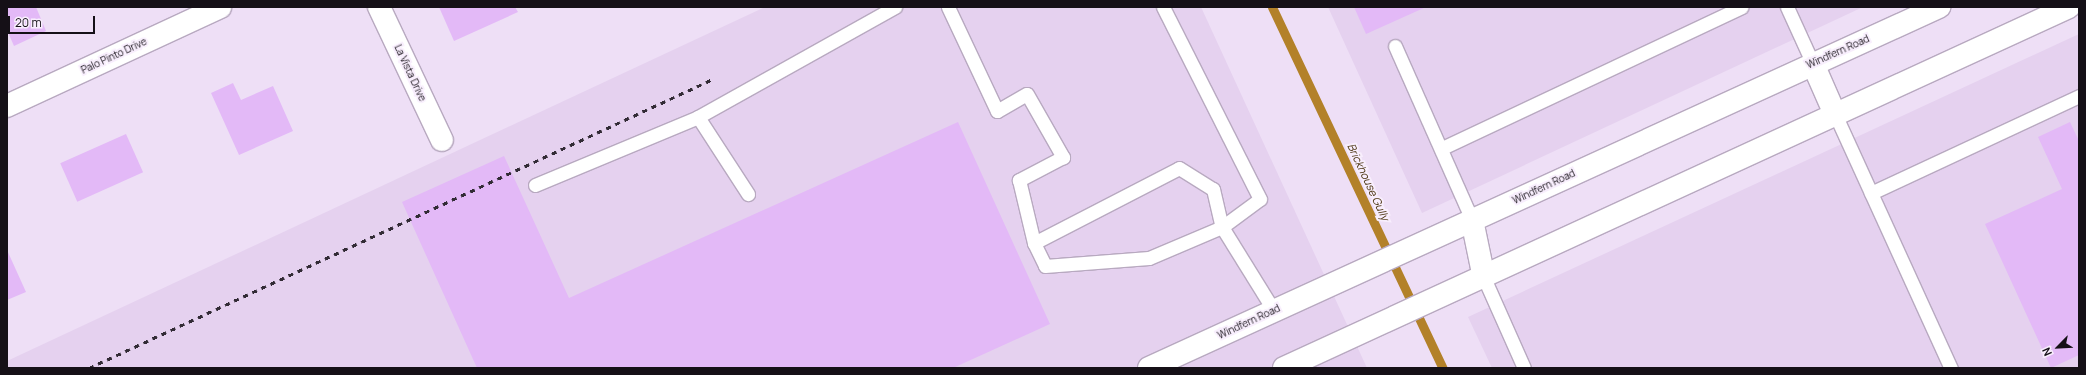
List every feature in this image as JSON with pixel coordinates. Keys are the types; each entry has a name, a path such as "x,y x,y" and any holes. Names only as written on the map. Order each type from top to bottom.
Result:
{"street":[{"name":"Palo Pinto Drive","path":"7,106 220,7"},
{"name":"La Vista Drive","path":"379,7 442,140"},
{"name":"Windfern Road","path":"1149,368 1939,7"},
{"path":"1284,368 1484,278 1835,114 2069,7"},
{"path":"1813,64 1835,114"},
{"path":"1472,220 1484,278"}],"lane":[{"path":"535,185 698,117 895,7"},
{"path":"948,7 997,111 1027,94 1063,156 1019,180 1034,243 1045,266 1149,258 1222,227 1260,199 1163,7"},
{"path":"1442,148 1742,7"},
{"path":"1787,7 1813,64"},
{"path":"1395,46 1442,148 1472,220"},
{"path":"1870,193 2079,96"},
{"path":"1835,114 1951,368"},
{"path":"698,117 748,194"},
{"path":"1034,243 1179,168 1213,189 1222,227 1274,311"},
{"path":"1484,278 1524,368"}],"shaded area":[{"path":"765,7 1201,7 1367,368 7,368 7,361"},
{"path":"1328,7 1863,7 1422,213"},
{"path":"2079,34 2079,368 1492,368 1468,317"}],"building":[{"path":"7,7 36,7 46,31 14,46 7,30"},
{"path":"439,7 515,7 518,12 454,41"},
{"path":"1354,7 1426,7 1366,34"},
{"path":"233,83 241,100 273,86 293,131 239,155 211,93"},
{"path":"958,122 1050,324 953,368 477,368 402,202 504,156 569,298"},
{"path":"2070,122 2079,141 2079,355 2051,368 1985,224 2062,189 2038,137"},
{"path":"126,134 143,172 77,202 60,163"},
{"path":"7,250 26,292 7,300"}],"waterway":[{"name":"Brickhouse Gully","path":"1272,7 1443,368"}],"railway":[{"path":"89,368 711,80"}]}
